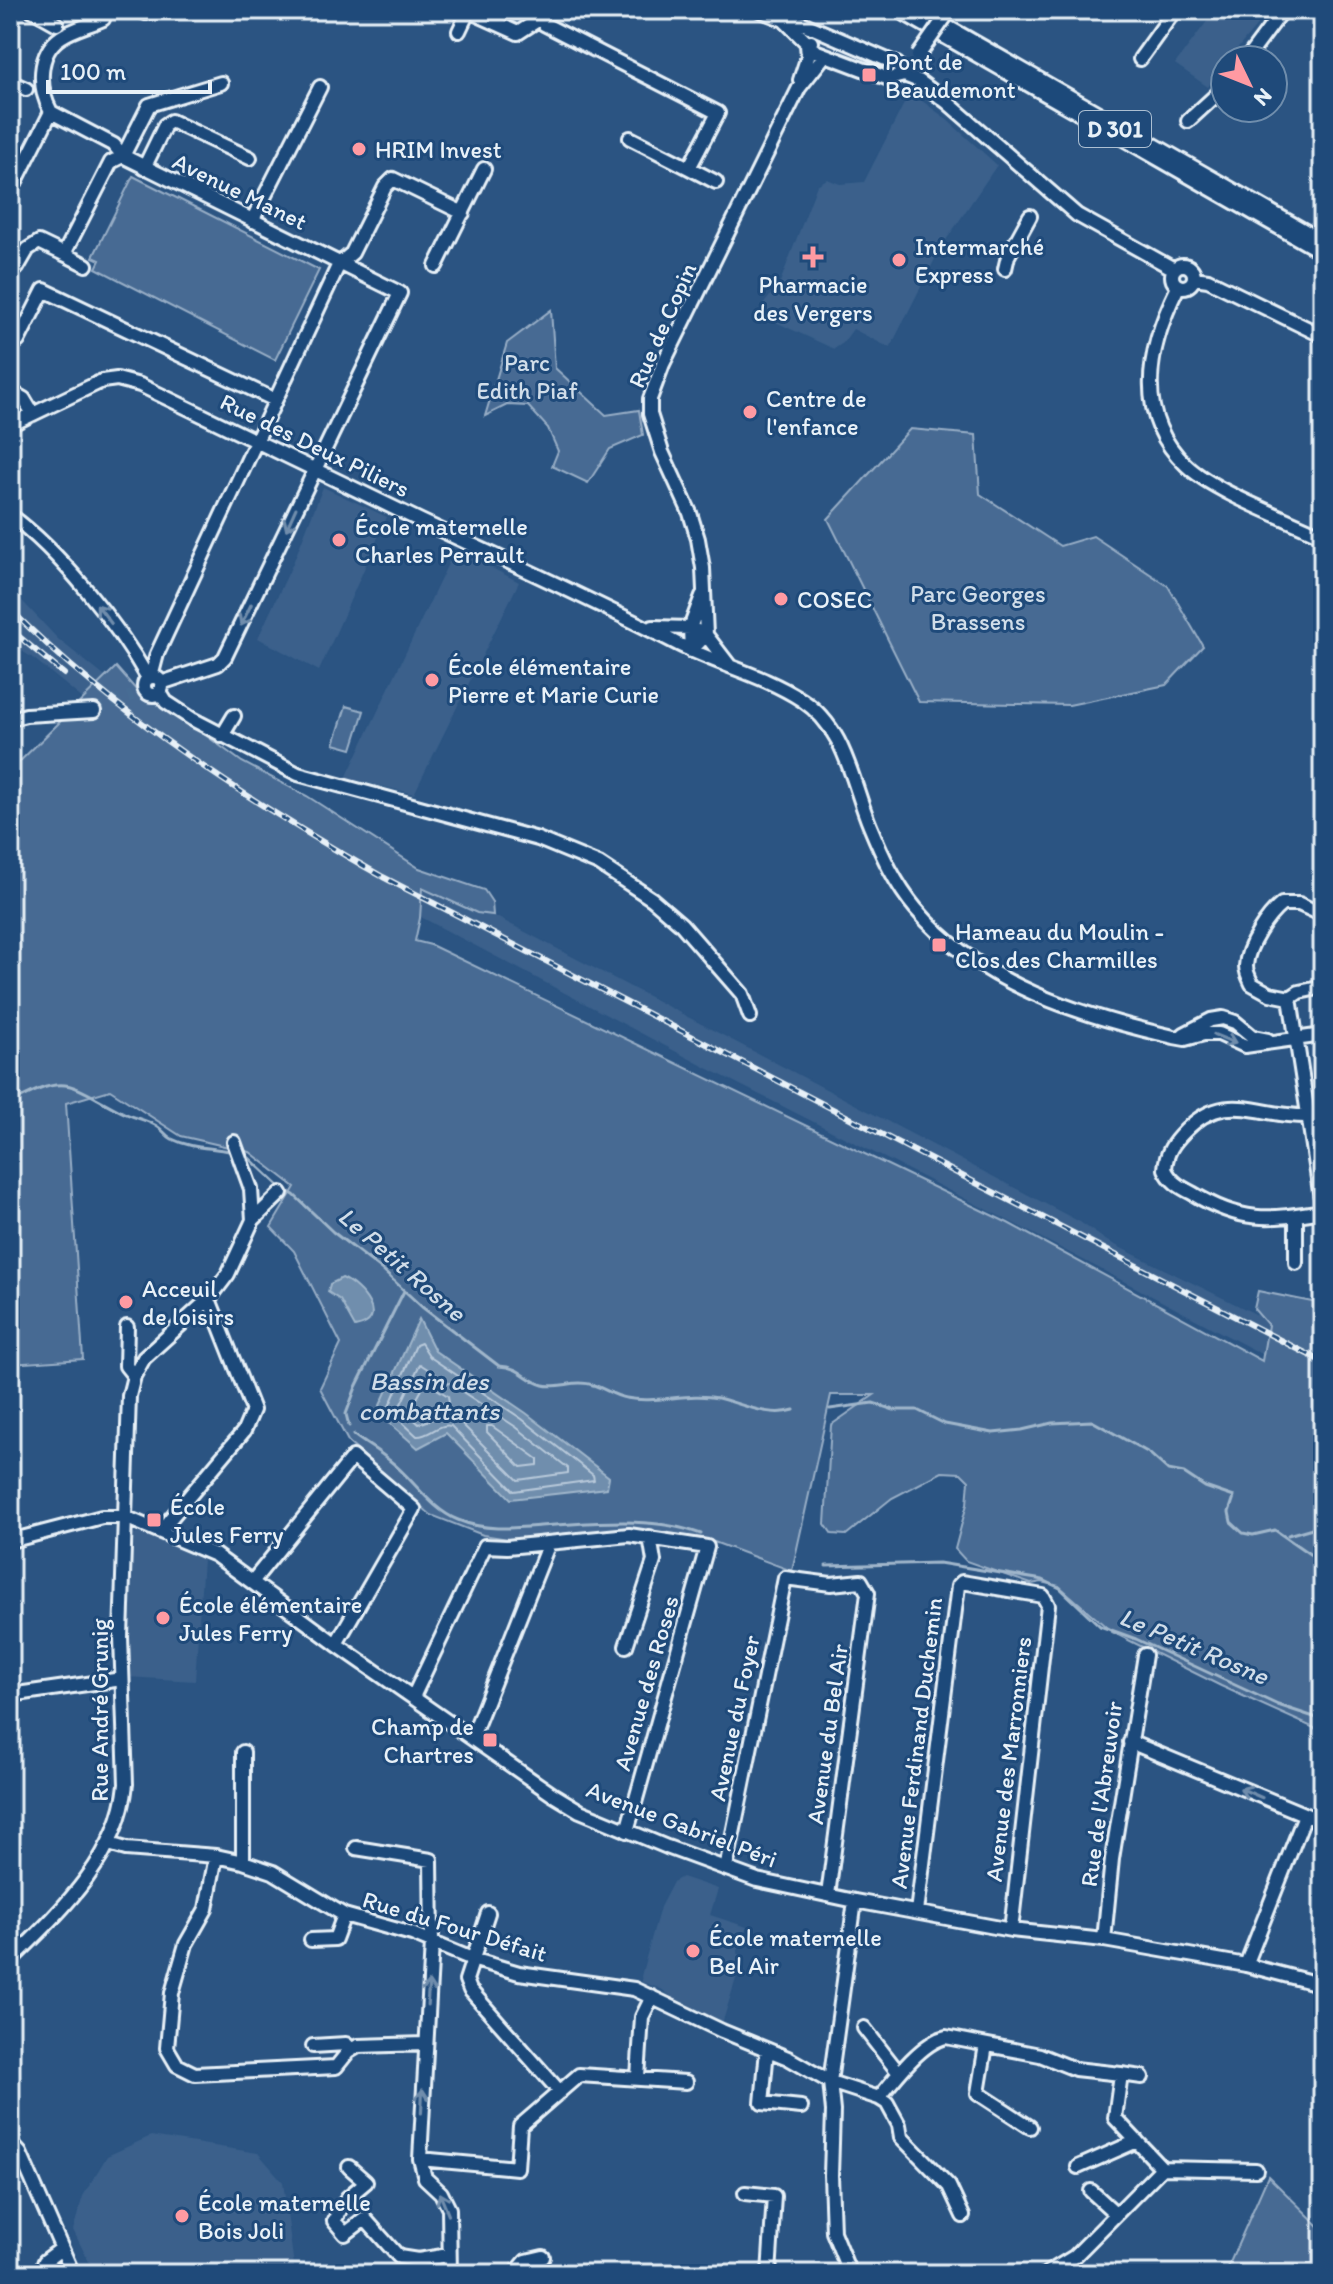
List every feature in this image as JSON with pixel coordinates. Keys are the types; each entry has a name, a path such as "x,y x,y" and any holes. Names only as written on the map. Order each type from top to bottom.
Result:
{"highway":[{"name":"D 301","path":"908,10 1323,247"},
{"name":"D 301","path":"935,10 1323,231"}],"street":[{"path":"32,10 57,24"},
{"path":"10,193 51,112 42,85 42,65 50,48 61,37 103,19 101,10"},
{"path":"459,31 469,10 518,33 542,17 718,113 689,168"},
{"path":"759,10 802,23 897,64 904,75 919,81 947,102 1077,215 1174,269"},
{"path":"784,20 807,45 889,79 904,75 950,10"},
{"path":"1140,59 1175,10"},
{"path":"1258,44 1283,10"},
{"path":"807,45 824,34"},
{"path":"824,34 825,55"},
{"name":"Rue de Copin","path":"706,635 698,539 652,426 650,399 663,364 799,88 808,56 807,45"},
{"name":"Rue de Copin","path":"799,88 825,55"},
{"path":"10,82 26,89"},
{"path":"64,254 111,162 123,156 149,105 221,83"},
{"path":"252,221 320,87"},
{"path":"1188,121 1209,102"},
{"name":"Avenue Manet","path":"51,112 114,145 123,156 144,168 400,293 313,469"},
{"path":"144,168 165,125 171,121 250,158"},
{"path":"630,138 716,182"},
{"path":"436,266 484,169"},
{"path":"150,686 157,654 339,264 352,253 385,187 393,179 463,213"},
{"path":"1005,269 1013,245 1030,216"},
{"path":"10,270 17,268 28,249 39,242 86,265"},
{"path":"1178,287 1171,279 1179,265 1189,267 1194,278"},
{"path":"1178,287 1188,286 1194,278"},
{"path":"1194,278 1208,280 1323,336"},
{"path":"1178,287 1156,341 1151,362 1155,415 1169,445 1187,466 1217,485 1323,536"},
{"path":"10,336 18,341 44,290 275,400"},
{"name":"Rue des Deux Piliers","path":"10,425 102,381 117,379 140,385 643,626 705,659 729,665 799,698 819,713 833,730 888,867 914,906 945,938 987,968 1100,1020 1174,1037 1194,1031 1211,1020 1223,1018 1235,1022 1253,1037 1276,1042 1323,1035"},
{"path":"10,391 24,399 33,414"},
{"path":"150,686 218,664 225,657 313,469"},
{"path":"10,515 68,570 113,626 150,686 166,702 280,766 325,783 538,839 599,864 652,899 681,924 742,994 750,1016"},
{"path":"691,651 690,628 704,589"},
{"name":"Rue des Deux Piliers","path":"643,626 690,628 706,635 729,665"},
{"path":"691,651 706,635"},
{"path":"10,719 26,715 94,711"},
{"path":"222,736 234,716"},
{"path":"1323,915 1299,904 1282,904 1269,917 1249,953 1246,970 1252,984 1259,990 1290,998 1299,992 1323,987"},
{"path":"1290,998 1298,1039 1323,1211 1244,1217 1220,1209 1174,1182 1165,1169 1171,1147 1187,1129 1216,1109 1234,1106 1309,1116"},
{"path":"234,1142 251,1189 253,1220"},
{"path":"127,1327 126,1366 134,1376 144,1358 209,1299 228,1274 253,1220 281,1193"},
{"path":"1296,1215 1296,1263"},
{"path":"160,1531 244,1431 253,1410 209,1299"},
{"name":"Rue André Grunig","path":"10,1961 84,1881 109,1844 124,1803 122,1679 125,1517 129,1396 134,1376"},
{"path":"252,1582 353,1457 414,1509 336,1644"},
{"name":"Avenue Gabriel Péri","path":"10,1541 102,1517 125,1517 215,1555 336,1644 571,1806 627,1831 757,1880 1011,1930 1104,1940 1246,1965 1323,1985"},
{"path":"413,1697 485,1546 629,1535 650,1537 654,1561 626,1646"},
{"name":"Avenue des Roses","path":"627,1831 707,1547 650,1537"},
{"path":"472,1737 549,1543"},
{"name":"Avenue du Bel Air","path":"785,1578 831,1584 861,1581 868,1593 828,1895"},
{"name":"Avenue du Foyer","path":"726,1868 785,1578"},
{"name":"Avenue des Marronniers","path":"962,1582 1043,1596 1048,1605 1011,1930"},
{"name":"Avenue Ferdinand Duchemin","path":"917,1912 958,1586 962,1582"},
{"name":"Rue de l'Abreuvoir","path":"1104,1940 1112,1859 1145,1655"},
{"path":"10,1695 122,1679"},
{"path":"1130,1742 1323,1822"},
{"path":"243,1752 243,1862"},
{"path":"1246,1965 1305,1815"},
{"name":"Rue du Four Défait","path":"109,1844 126,1849 216,1856 243,1862 273,1872 344,1915 412,1934 472,1959 519,1973 634,1989 830,2082 879,2098"},
{"path":"356,1848 431,1860 432,1943 420,2159 425,2178 441,2193 449,2209 450,2274"},
{"path":"216,1856 206,1909 186,1944 172,1993 167,2048 177,2065 195,2074 336,2067 351,2049 358,2046 425,2044"},
{"path":"850,2274 833,2232 833,2111 830,2082 855,1901"},
{"path":"488,1913 466,1980 470,1990 560,2092"},
{"path":"311,1940 335,1939 344,1915"},
{"path":"638,2077 642,2017 652,1997"},
{"path":"864,2028 899,2073"},
{"path":"963,2216 949,2186 901,2137 887,2103 879,2098 899,2073 936,2039 946,2037 1040,2055 1075,2069 1142,2077"},
{"path":"313,2046 346,2044 351,2049"},
{"path":"986,2045 978,2093 1030,2127"},
{"path":"767,2050 756,2103 801,2107"},
{"path":"1121,2074 1115,2118 1162,2168"},
{"path":"420,2159 517,2168 520,2126 579,2075 686,2082"},
{"path":"1078,2167 1137,2141"},
{"path":"10,2142 20,2153 73,2274"},
{"path":"349,2167 366,2182 347,2198 334,2221 345,2234 365,2219 399,2257 418,2260 449,2255"},
{"path":"1046,2274 1074,2257 1162,2168 1256,2170"},
{"path":"1091,2191 1115,2213"},
{"path":"745,2193 774,2196 769,2274"},
{"path":"40,2274 45,2261 61,2249"},
{"path":"30,2256 45,2261"},
{"path":"515,2274 526,2261 543,2257"}],"shaded area":[{"path":"1202,10 1270,10 1241,44 1209,44 1208,87 1175,64 1211,16"},
{"path":"910,92 944,117 997,165 940,249 890,348 853,329 834,349 756,313 779,285 817,185 827,179 840,184 864,182"},
{"path":"323,487 387,517 319,671 258,638 293,563"},
{"name":"École élémentaire Pierre et Marie Curie","path":"455,549 519,582 414,794 346,778"},
{"path":"10,588 58,639 185,741 399,866 1080,1222 1107,1241 1294,1333 1275,1361 402,907 156,759 33,658 10,644"},
{"name":"École élémentaire Jules Ferry","path":"160,1531 203,1559 195,1681 126,1677 129,1534"},
{"name":"École maternelle Bel Air","path":"682,1877 718,1889 710,1915 747,1927 737,1953 743,1956 722,2024 682,2004 661,1989 642,1982 660,1907 673,1882"},
{"name":"École maternelle Bois Joli","path":"151,2136 258,2153 283,2182 295,2274 95,2274 73,2230 83,2196 107,2156"}],"green space":[{"path":"133,176 319,270 275,360 96,268 100,260 93,257"},
{"name":"Parc Edith Piaf","path":"551,310 555,368 606,415 639,410 643,435 610,449 588,483 552,466 558,451 548,428 528,406 507,405 485,416 507,343"},
{"name":"Parc Georges Brassens","path":"910,429 976,435 980,494 1060,546 1093,536 1168,586 1203,646 1166,685 1069,705 919,702 828,519"},
{"path":"116,667 146,701 159,701 242,762 307,796 419,868 484,890 492,902 493,915 477,913 422,888 415,941 431,945 1008,1223 1262,1361 1268,1325 1254,1309 1258,1291 1312,1302 1323,1299 1323,1732 1112,1632 1059,1586 1042,1582 1031,1584 966,1561 955,1549 967,1504 969,1481 961,1473 942,1472 892,1498 846,1535 832,1534 825,1524 831,1425 874,1395 831,1395 792,1571 706,1539 634,1529 508,1539 483,1535 431,1515 349,1443 320,1388 341,1344 294,1251 271,1227 295,1187 250,1152 181,1136 110,1090 66,1103 83,1359 10,1364 10,771"},
{"path":"346,706 364,711 352,749 334,744"},
{"path":"1268,2176 1323,2230 1323,2274 1225,2274"}],"water":[{"path":"342,1278 357,1288 369,1303 371,1318 366,1324 355,1327 340,1300 328,1292 330,1284"},
{"name":"Bassin des combattants","path":"419,1319 435,1351 526,1413 609,1477 607,1488 511,1499 446,1433 418,1448 377,1412"}],"waterway":[{"name":"Le Petit Rosne","path":"10,1104 45,1088 68,1086 154,1125 170,1138 233,1152"},
{"name":"Le Petit Rosne","path":"245,1154 422,1307 499,1366 513,1369 543,1385 587,1384 626,1398 707,1397 766,1411 794,1410"},
{"path":"349,1426 346,1414 356,1387 404,1291"},
{"name":"Le Petit Rosne","path":"830,1409 873,1403 894,1410 917,1410 945,1424 993,1433 1052,1423 1092,1421 1149,1453 1168,1470 1184,1473 1205,1487 1234,1497 1229,1512 1231,1522 1243,1533 1253,1535 1275,1530 1311,1555 1321,1571 1323,1588"},
{"path":"354,1435 398,1467 439,1509 470,1524 506,1528 629,1522 666,1525 701,1534"},
{"path":"1288,1535 1319,1526 1323,1518"},
{"name":"Le Petit Rosne","path":"826,1566 939,1563 1043,1580 1060,1588 1100,1626 1136,1639 1278,1705 1323,1720"}],"tunnel":[{"path":"94,711 133,695"}],"railway":[{"path":"10,609 52,649 141,722 235,788 383,877 1323,1362"},
{"path":"10,629 64,674"}],"place":[{"name":"Pont de Beaudemont","path":"869,75"},
{"name":"HRIM Invest","path":"359,149"},
{"name":"Pharmacie des Vergers","path":"813,257"},
{"name":"Intermarché Express","path":"899,260"},
{"name":"Centre de l'enfance","path":"750,412"},
{"name":"École maternelle Charles Perrault","path":"339,540"},
{"name":"COSEC","path":"781,599"},
{"name":"École élémentaire Pierre et Marie Curie","path":"432,680"},
{"name":"Hameau du Moulin - Clos des Charmilles","path":"939,945"},
{"name":"Acceuil de loisirs","path":"126,1302"},
{"name":"École Jules Ferry","path":"154,1520"},
{"name":"École élémentaire Jules Ferry","path":"163,1618"},
{"name":"Champ de Chartres","path":"490,1740"},
{"name":"École maternelle Bel Air","path":"693,1951"},
{"name":"École maternelle Bois Joli","path":"182,2216"}]}
